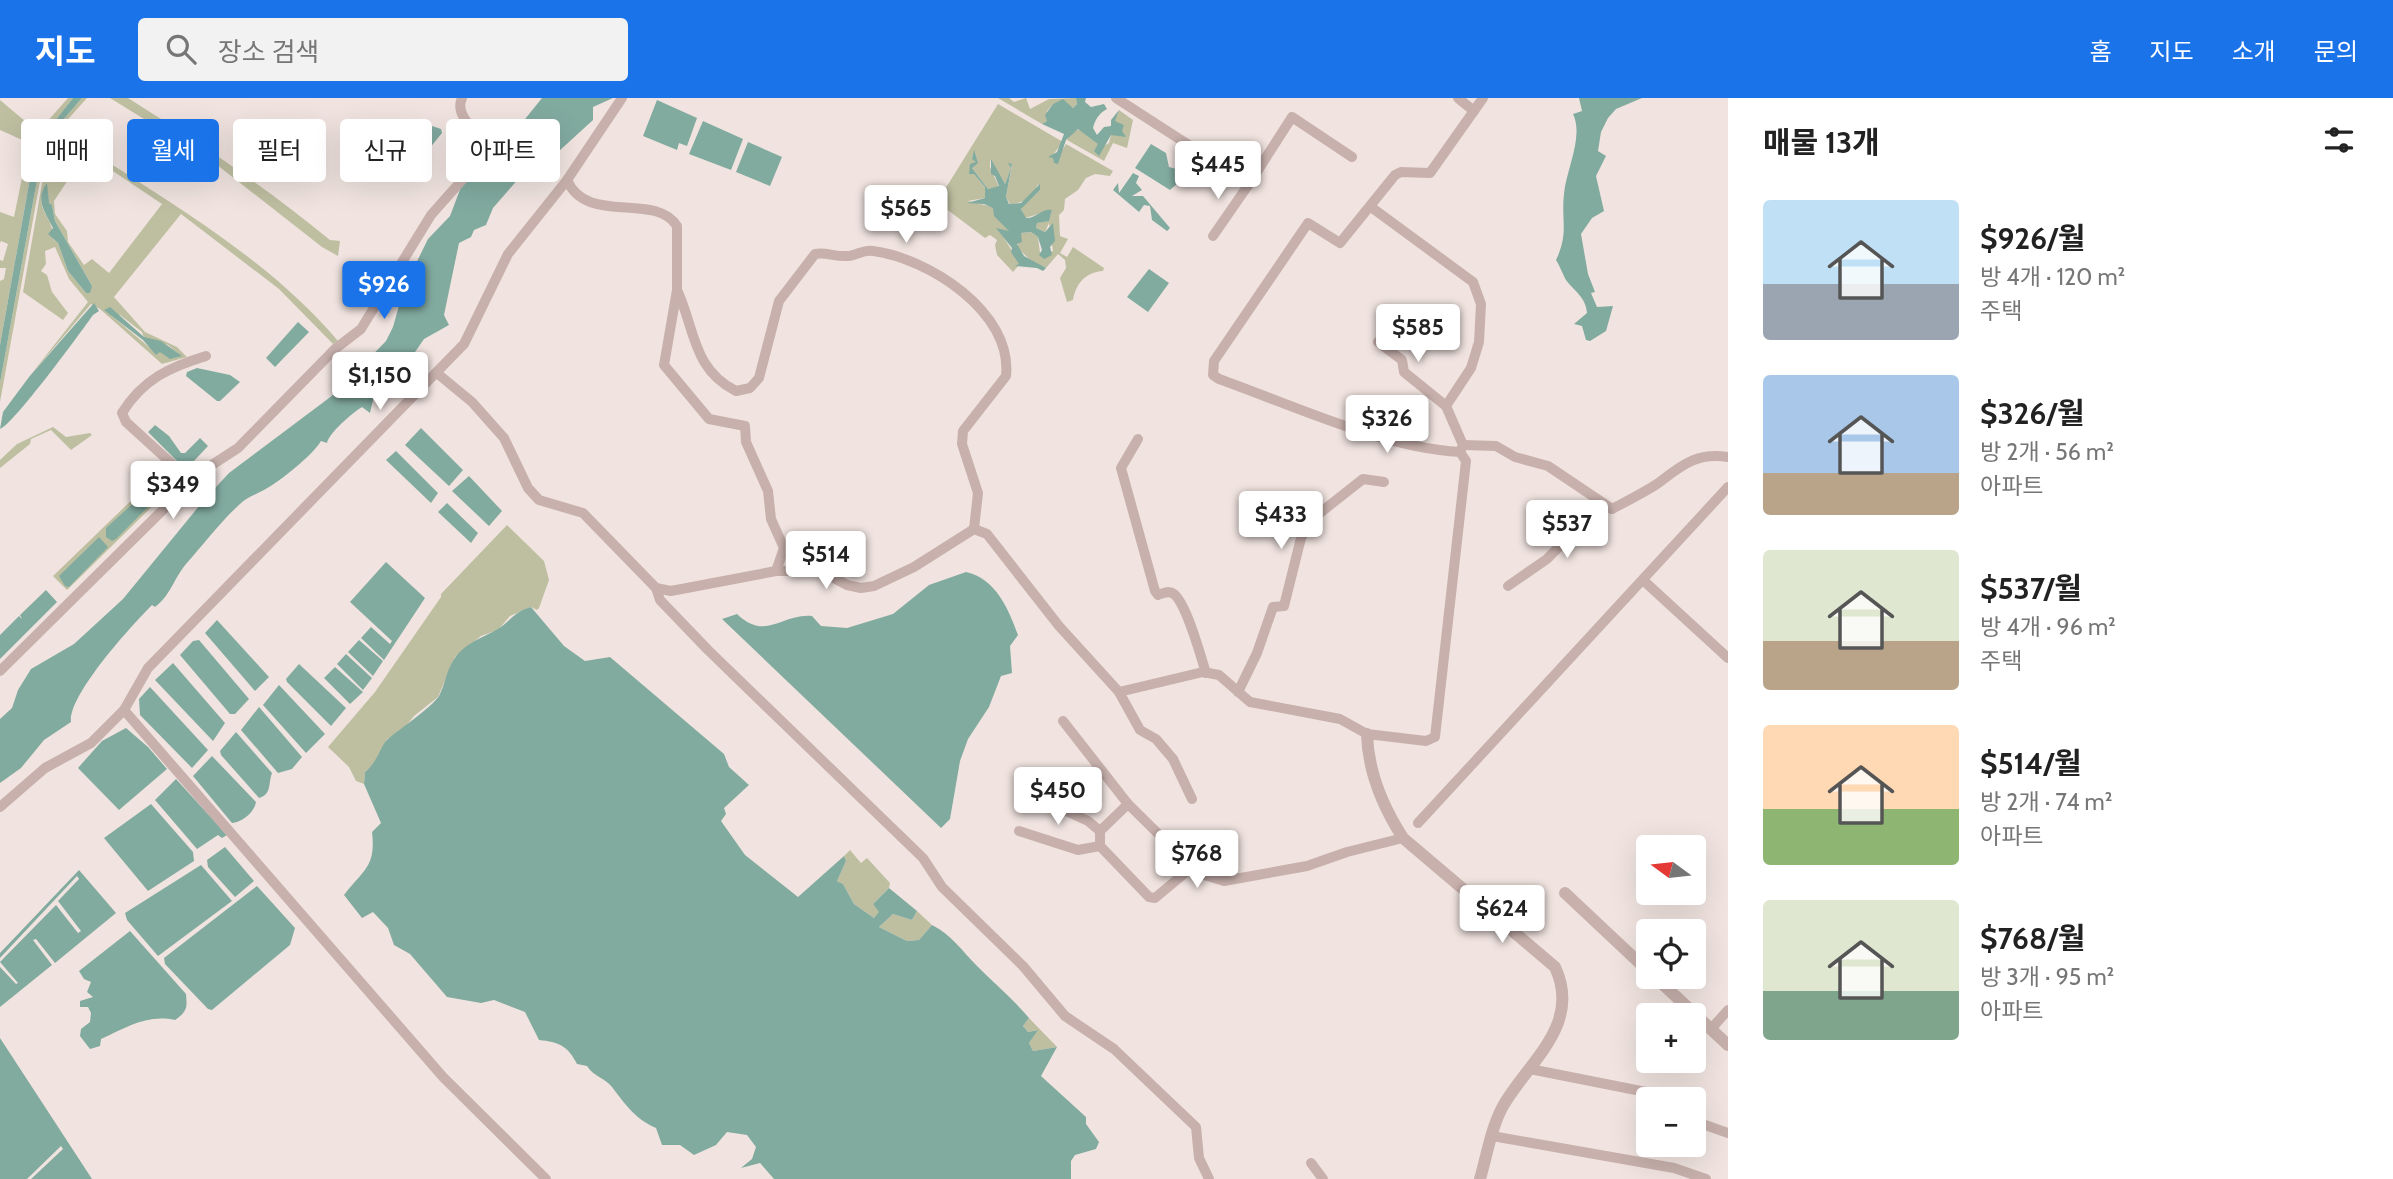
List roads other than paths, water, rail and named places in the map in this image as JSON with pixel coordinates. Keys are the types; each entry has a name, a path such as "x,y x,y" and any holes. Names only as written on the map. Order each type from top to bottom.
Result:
{"street":[{"path":"0,807 45,768 91,743 124,710 148,668 438,374 464,344 508,254 567,180 622,98"},
{"path":"1116,98 1249,184"},
{"path":"1458,98 1474,111"},
{"path":"1483,98 1430,173 1401,172 1395,175 1340,243 1308,223 1214,361 1213,375 1400,443 1432,451 1496,446 1515,457 1548,466 1564,474 1601,504 1612,509 1656,484 1678,466 1700,458 1728,457"},
{"path":"0,671 180,493 184,483 238,449 335,349 361,330 431,215 482,159 488,148 461,114 458,101"},
{"path":"1213,236 1292,117 1352,157"},
{"path":"567,180 572,192 586,203 626,206 674,221 678,234 677,290 664,365 709,419 745,426 746,442 768,491 771,519 784,548 776,570"},
{"path":"1371,207 1473,282 1480,292 1479,342 1471,368 1446,406"},
{"path":"677,290 691,338 702,358 718,377 736,391 750,388 759,378 779,301 815,254 824,252 848,257 870,250 925,268 970,298 998,329 1007,365 1006,376 963,431 962,444 978,492 974,529"},
{"path":"1119,692 1206,673 1219,675 1250,702 1340,719 1367,734 1426,741 1434,737 1461,524 1466,461 1446,406 1404,372 1402,360 1378,342"},
{"path":"184,483 181,472 126,422 122,413 143,386 158,374 206,356"},
{"path":"438,374 472,402 504,438 528,488 539,500 583,513 656,588 660,600 708,650 923,858 942,887 1023,966 1065,1016 1114,1049 1196,1127 1199,1158 1209,1179"},
{"path":"1138,439 1121,468 1155,591 1158,595 1167,592 1175,595 1187,615 1206,673"},
{"path":"1238,691 1257,653 1273,607 1284,606 1301,538 1311,520 1363,479 1384,482"},
{"path":"1418,823 1728,487"},
{"path":"1508,586 1547,559 1601,504"},
{"path":"656,588 671,591 776,570 821,571 847,585 861,588 874,586 915,567 974,529"},
{"path":"974,529 987,534 1059,626 1119,692 1140,730 1156,739 1173,759 1192,799"},
{"path":"1644,581 1728,658"},
{"path":"124,710 443,1077 546,1179"},
{"path":"1063,721 1129,804 1192,867 1210,879 1224,881 1307,866 1347,852 1402,838"},
{"path":"1367,734 1367,755 1373,773 1390,819 1402,838 1555,967 1562,990 1562,1018 1504,1106 1479,1179"},
{"path":"1030,794 1088,821 1100,831"},
{"path":"1129,804 1100,831 1100,846 1149,897 1155,898 1192,867"},
{"path":"1019,831 1078,850 1100,846"},
{"path":"1565,893 1636,960"},
{"path":"1668,989 1728,1045"},
{"path":"1711,1029 1728,1010"},
{"path":"1530,1069 1636,1090"},
{"path":"1706,1125 1728,1133"},
{"path":"1492,1136 1674,1168 1706,1179"},
{"path":"1311,1163 1322,1179"}],"water":[{"path":"73,98 82,98 64,119 56,119"},
{"path":"542,98 613,98 593,107 593,120 560,150 560,119 525,119"},
{"path":"1076,98 1086,98 1085,102 1091,107 1104,104 1107,109 1095,122 1093,128 1097,135 1104,127 1111,126 1111,120 1119,110 1115,121 1124,125 1122,131 1126,137 1111,135 1099,156 1094,151 1098,144 1078,129 1066,140 1058,164 1054,163 1053,158 1048,157 1057,152 1064,134 1042,124 1047,121 1045,115 1053,104 1063,99 1073,108 1077,104"},
{"path":"1579,98 1642,98 1616,109 1601,132 1598,151 1606,156 1596,176 1604,211 1592,218 1581,234 1588,274 1595,292 1591,293 1597,307 1613,306 1606,331 1590,341 1586,340 1582,326 1574,324 1587,313 1584,303 1566,280 1556,260 1564,227 1565,185 1576,143 1573,114 1582,111"},
{"path":"657,100 697,118 687,146 679,143 677,150 643,136"},
{"path":"703,121 743,139 731,170 689,154"},
{"path":"432,126 441,129 442,133 432,145"},
{"path":"748,142 782,157 770,186 736,172"},
{"path":"1151,144 1166,153 1169,167 1180,170 1179,182 1170,190 1135,168"},
{"path":"974,150 978,163 972,168 988,189 999,186 995,176 991,174 991,159 1005,184 1011,168 1008,163 1012,164 1006,197 1009,204 1021,203 1040,184 1040,190 1021,209 1026,218 1052,210 1049,221 1037,223 1036,228 1045,232 1053,223 1055,241 1050,247 1052,255 1044,259 1039,255 1042,250 1038,237 1031,232 1021,233 1022,242 1017,244 1024,256 1046,268 1043,271 1015,266 1019,264 1011,252 1012,248 996,228 1009,231 994,216 993,208 984,204 967,203 985,198 985,187 974,174 969,174 970,164 976,162 972,159"},
{"path":"1133,173 1139,176 1136,183 1142,190 1132,196 1143,196 1170,228 1167,231 1152,220 1150,206 1144,205 1139,212 1113,190 1118,183 1119,193"},
{"path":"29,182 37,182 0,383 0,345"},
{"path":"465,182 516,182 493,208 486,225 474,230 471,237 459,243 444,315 449,325 424,339 402,371 373,400 370,413 362,407 336,429 327,443 321,441 287,475 245,500 233,511 182,569 165,597 155,607 152,605 103,661 80,695 71,722 44,740 21,768 0,783 0,719 12,708 18,690 31,669 74,644 123,599 229,473 349,383 350,374 336,355 357,371 386,341 393,327 404,288 428,239 450,216"},
{"path":"47,183 49,203 52,205 55,221 92,286 90,293 86,293 68,271 58,243 48,234 53,228 41,201"},
{"path":"1149,269 1169,283 1148,312 1127,297"},
{"path":"94,303 99,311 93,315 32,396 0,429 3,412 29,377"},
{"path":"110,307 144,337 161,341 182,356 170,359 160,352 156,355 143,340 104,310"},
{"path":"298,322 309,332 275,367 266,358"},
{"path":"197,368 230,375 240,382 217,401 186,376 187,372"},
{"path":"155,425 169,436 181,453 185,453 200,438 208,446 193,462 182,466 148,432"},
{"path":"421,428 463,470 449,486 405,445"},
{"path":"396,451 438,493 431,503 386,460"},
{"path":"169,467 178,476 157,491 160,495 116,539 112,541 106,537 106,528 151,487 154,488 160,482 158,478"},
{"path":"469,476 502,511 489,526 452,491"},
{"path":"447,503 478,533 471,543 438,512"},
{"path":"99,537 108,547 69,587 65,586 59,576"},
{"path":"386,562 425,598 384,660 361,638 371,627 390,644 392,641 350,602"},
{"path":"966,572 985,581 1000,596 1018,635 1010,646 1012,673 1001,676 989,707 968,739 960,761 950,819 941,828 722,619 737,614 747,622 766,626 801,616 812,616 821,626 847,628 893,614 929,585"},
{"path":"46,590 57,602 0,659 0,635 19,616 22,619 20,615"},
{"path":"531,607 564,646 585,661 610,657 724,754 729,767 749,785 724,808 726,814 721,821 745,855 798,897 844,856 846,861 837,881 843,884 854,904 874,918 879,912 873,904 889,888 917,911 912,920 893,914 879,927 907,941 919,940 932,925 939,929 1029,1018 1023,1026 1028,1032 1038,1030 1029,1043 1033,1051 1057,1047 1041,1076 1086,1117 1086,1124 1099,1142 1096,1149 1075,1155 1071,1161 1071,1179 774,1179 760,1163 741,1168 752,1159 756,1147 747,1135 727,1132 716,1145 694,1155 680,1145 662,1145 656,1128 636,1116 609,1084 587,1066 577,1064 562,1046 539,1040 525,1012 494,1000 481,1003 447,997 410,954 394,945 388,928 373,912 362,918 344,895 367,867 372,853 372,832 381,823 364,784 365,772 386,741 439,696 451,665 462,650 501,627 519,612"},
{"path":"217,620 269,677 255,691 205,633"},
{"path":"199,640 249,699 235,714 230,714 180,655 193,641"},
{"path":"359,640 383,661 373,676 348,652"},
{"path":"346,654 372,678 363,690 337,664"},
{"path":"173,663 225,723 213,741 155,680"},
{"path":"299,664 346,708 331,726 287,682 286,679"},
{"path":"335,667 363,692 350,704 324,678"},
{"path":"279,685 325,734 306,753 263,705"},
{"path":"150,687 208,750 192,768 140,715 139,699"},
{"path":"259,707 302,757 292,769 278,773 241,730"},
{"path":"126,728 148,747 167,769 119,810 78,768 102,741"},
{"path":"236,732 272,773 268,791 259,798 221,755 220,751"},
{"path":"212,756 256,802 250,813 240,821 232,823 193,776"},
{"path":"176,779 227,835 222,838 218,835 197,849 155,800"},
{"path":"151,804 193,852 194,861 148,891 104,838"},
{"path":"225,847 254,881 235,897 208,867 207,860"},
{"path":"201,865 232,901 158,956 127,920 125,913"},
{"path":"79,870 116,913 55,963 36,939 33,940 52,965 0,1007 0,967 18,983 0,962 56,905 78,933 81,931 58,901 79,879 77,876 0,958 0,953"},
{"path":"257,886 295,928 290,945 212,1010 208,1009 165,964 164,958"},
{"path":"130,931 186,994 186,1008 175,1020 155,1019 136,1023 101,1039 100,1046 90,1049 80,1036 81,1029 90,1022 91,1013 88,1007 80,1007 80,1001 93,997 87,992 91,982 84,979 79,971"},
{"path":"0,1038 92,1179 31,1179 63,1149 61,1146 27,1179 0,1179"}]}
